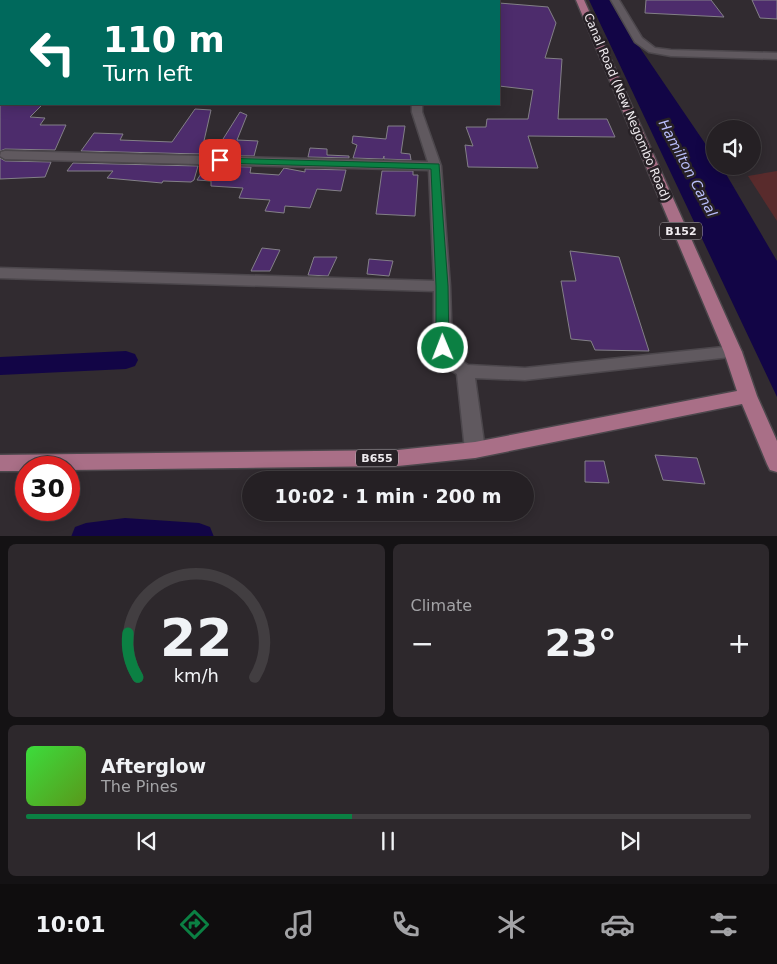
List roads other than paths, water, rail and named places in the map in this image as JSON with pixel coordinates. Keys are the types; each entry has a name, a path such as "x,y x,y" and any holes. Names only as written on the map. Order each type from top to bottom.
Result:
{"main road":[{"name":"Canal Road (New Negombo Road)","path":"580,0 733,352 748,396 777,464"},
{"name":"B655","path":"0,463 398,458 475,450 748,396"}],"street":[{"path":"615,0 638,40 652,50 671,53 777,56"},
{"path":"417,105 417,112 436,166 443,348 448,361 465,371 525,374 733,352"},
{"path":"6,155 436,166"},
{"path":"0,273 442,286"},
{"path":"465,371 475,450"}],"water":[{"name":"Hamilton Canal","path":"589,0 610,0 621,20 706,145 706,175 727,175 777,261 777,397"}],"waterway":[{"path":"0,366 126,360"},
{"path":"94,536 125,532 184,536"}]}
